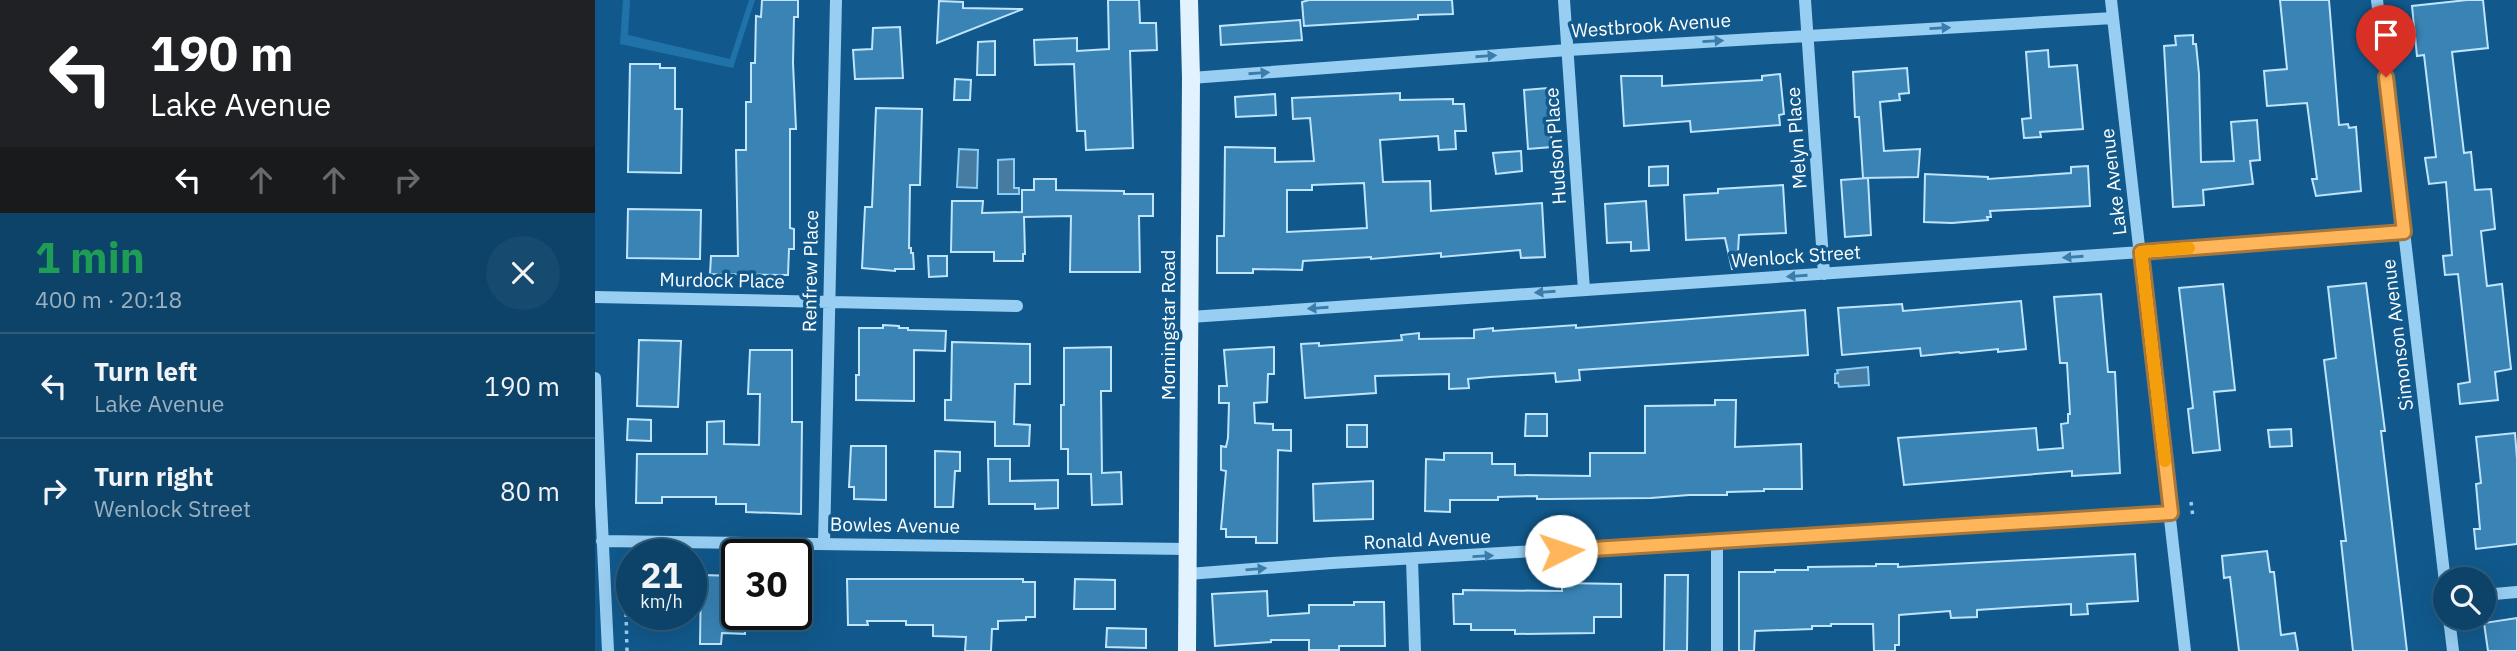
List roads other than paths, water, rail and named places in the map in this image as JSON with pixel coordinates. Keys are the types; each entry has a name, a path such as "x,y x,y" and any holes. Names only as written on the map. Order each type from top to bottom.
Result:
{"main road":[{"name":"Morningstar Road","path":"1187,651 1191,78 1189,0"}],"street":[{"name":"Renfrew Place","path":"824,543 836,0"},
{"name":"Hudson Place","path":"1564,0 1584,290"},
{"name":"Melyn Place","path":"1805,0 1825,274"},
{"name":"Lake Avenue","path":"2111,0 2185,651"},
{"name":"Simonson Avenue","path":"2377,0 2443,567"},
{"name":"Westbrook Avenue","path":"1191,78 1567,50 2113,18"},
{"name":"Wenlock Street","path":"1189,317 2404,232"},
{"name":"Murdock Place","path":"595,297 1017,306"},
{"path":"595,378 608,651"},
{"name":"Ronald Avenue","path":"1188,575 2171,513"},
{"name":"Bowles Avenue","path":"602,541 1188,549"},
{"path":"1717,541 1717,651"},
{"path":"1412,559 1415,651"},
{"path":"2496,594 2517,592"},
{"path":"2450,630 2453,651"}]}
